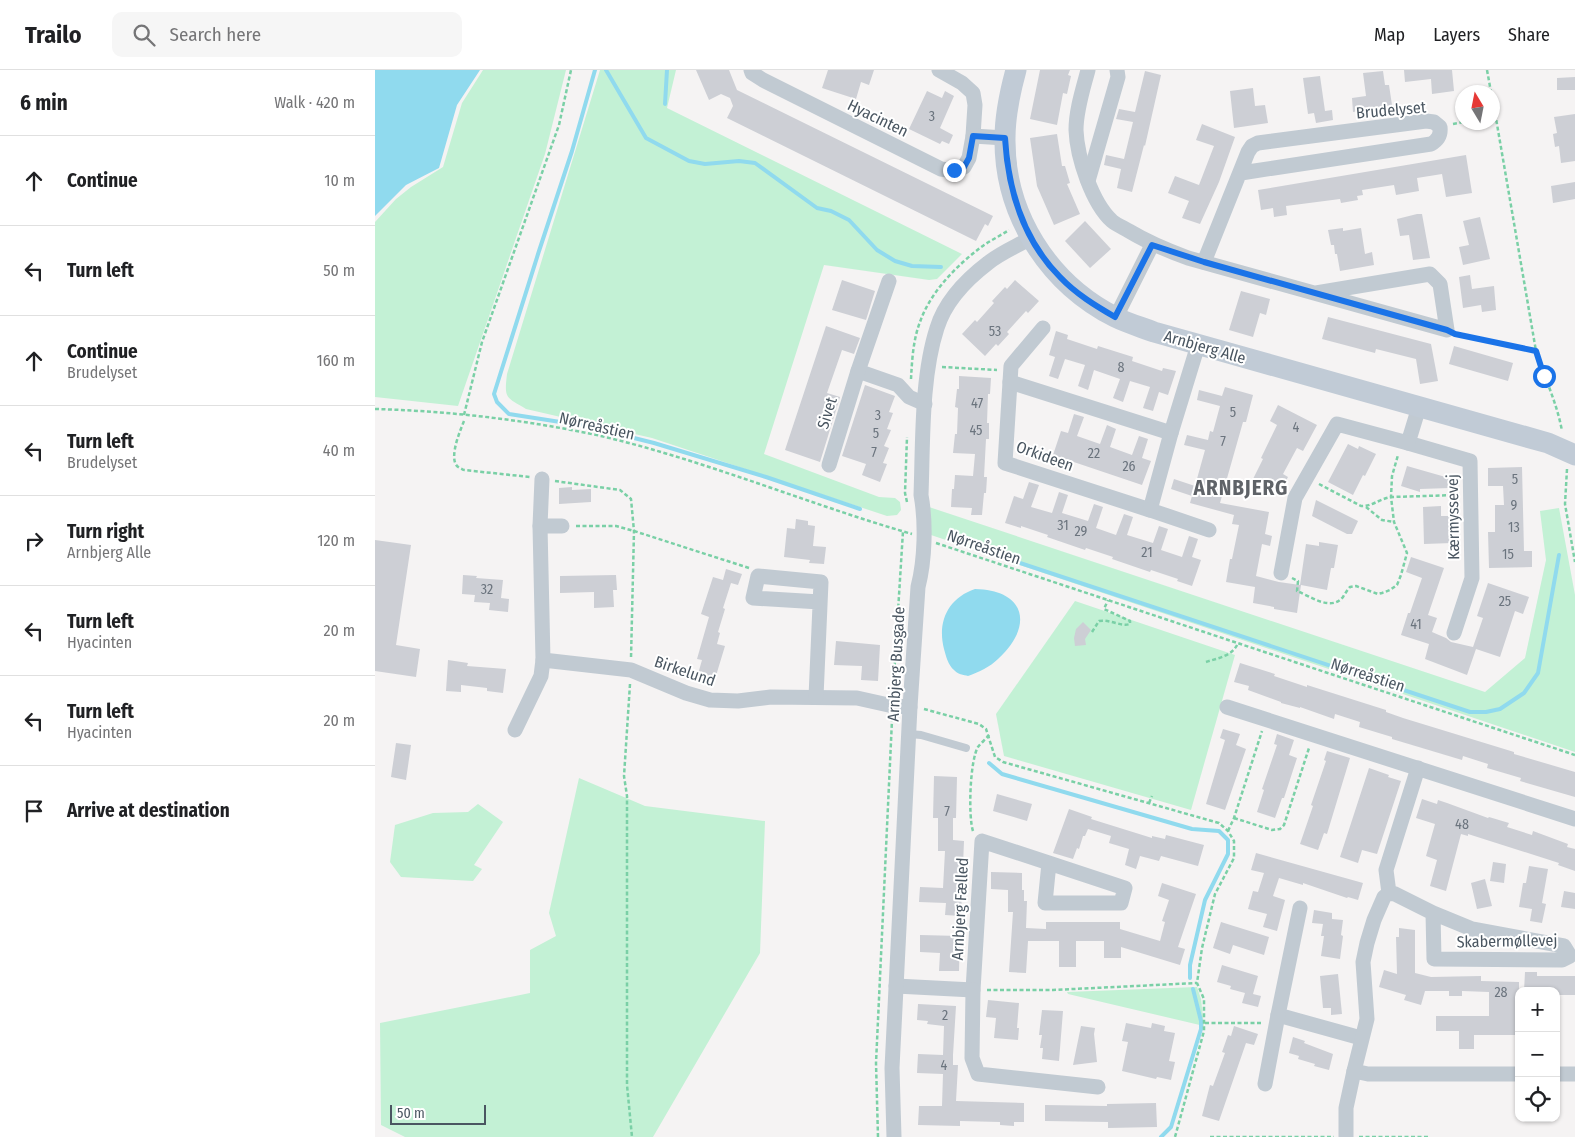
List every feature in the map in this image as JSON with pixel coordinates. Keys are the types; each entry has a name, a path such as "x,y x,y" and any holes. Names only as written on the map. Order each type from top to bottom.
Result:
{"street":[{"name":"Hyacinten","path":"751,70 752,73 763,80 941,168 954,170 964,167 969,158 975,105 973,93 962,82 939,70"},
{"name":"Arnbjerg Alle","path":"1016,70 1007,106 1005,138 1006,160 1013,197 1031,238 1042,255 1059,277 1089,301 1115,317 1154,332 1548,443 1567,460"},
{"path":"1088,70 1076,130 1088,181 1099,207 1113,222 1152,245 1204,262 1447,330 1440,284 1430,274 1316,293"},
{"path":"1088,181 1118,77 1117,70"},
{"name":"Brudelyset","path":"1204,262 1252,146 1258,143 1426,121 1434,122 1440,127 1441,132 1438,140 1431,144 1241,173"},
{"path":"973,136 1005,138"},
{"name":"Arnbjerg Busgade","path":"894,1137 892,1076 896,986 910,707 918,587 921,577 924,512 921,495 925,404 929,366 937,327 959,290 989,262 1031,238"},
{"path":"1115,317 1152,245"},
{"name":"Sivet","path":"829,465 889,281"},
{"path":"1043,328 1011,366 1010,376 1171,434"},
{"path":"1149,510 1198,345"},
{"path":"858,372 898,385 909,397 925,404"},
{"name":"Orkideen","path":"1010,376 1005,463 1209,530"},
{"path":"1405,442 1419,407"},
{"name":"Kærmyssevej","path":"1281,572 1295,498 1337,424 1470,460 1472,578 1454,633"},
{"path":"515,730 541,676 543,660 539,526 542,479"},
{"path":"539,526 562,526"},
{"path":"816,697 821,582 758,576 753,598 820,602"},
{"name":"Birkelund","path":"543,660 631,670 686,693 710,700 738,701 771,697 857,698 893,706 910,707"},
{"path":"1227,707 1575,820"},
{"path":"1346,1137 1346,1108 1367,1019 1363,962 1377,912 1384,897 1389,894 1385,870 1418,768"},
{"name":"Arnbjerg Fælled","path":"1049,863 1045,903 1121,903 1125,888 1049,863 982,841 973,990 972,1058 978,1074 1098,1087"},
{"name":"Skabermøllevej","path":"1389,894 1400,895 1433,913 1472,929 1564,946 1569,956 1562,960 1434,959 1433,913"},
{"path":"1265,1084 1300,908"},
{"path":"896,986 973,990"},
{"path":"1278,1019 1361,1038"},
{"path":"1354,1071 1367,1074 1515,1074"},
{"path":"1560,1074 1575,1074"}],"lane":[{"path":"909,734 966,748"}],"path":[{"path":"464,414 482,342 559,124 571,70"},
{"path":"1487,70 1490,85"},
{"path":"1497,130 1536,351 1558,409 1567,460 1565,504 1575,562"},
{"path":"1447,330 1455,334 1536,351"},
{"path":"929,366 1010,376"},
{"name":"Nørreåstien","path":"375,409 464,414 533,424 601,436 685,460 1575,756"},
{"path":"464,421 455,449 454,460 457,466 464,470 620,490 631,499 634,530 631,670 624,776 627,796 627,1085 631,1137"},
{"path":"1281,572 1298,581 1297,591 1325,604 1342,599 1349,587 1356,586 1378,594 1390,590 1397,585 1407,553 1394,522 1391,497 1392,476 1405,442"},
{"path":"1567,460 1575,473"},
{"path":"1307,478 1366,507 1382,520 1394,522"},
{"path":"1366,507 1382,498 1470,495"},
{"path":"562,526 616,526 634,530 754,570 758,576"},
{"path":"878,1137 876,1063 903,531"},
{"path":"1092,632 1099,621 1105,620 1125,625 1130,624 1130,621 1104,609 1108,600"},
{"path":"1206,662 1226,656 1235,650 1238,644"},
{"path":"910,707 928,709 979,724 987,729 995,757 1003,762 1219,823 1228,831 1234,841 1234,858 1215,894 1202,948 1197,983 1204,1000 1204,1031 1175,1137"},
{"path":"1228,831 1234,818 1266,719"},
{"path":"1234,818 1271,830 1280,829 1285,824 1314,735"},
{"path":"982,841 974,833 971,824 970,798 975,756 978,747 989,736"},
{"path":"1149,803 1152,796"},
{"path":"973,990 1053,990 1197,983"},
{"path":"1205,1023 1278,1019"},
{"path":"1210,1137 1427,1137"}],"green space":[{"path":"483,70 566,70 545,154 458,406 375,397 375,222 396,199 443,167 462,103"},
{"path":"600,70 676,70 667,108 962,254 937,279 929,280 824,265 764,454 879,497 895,498 900,502 901,510 897,515 887,516 652,438 526,409 510,399 506,393 507,374"},
{"path":"929,507 1485,692 1525,658 1546,560 1540,511 1559,508 1575,595 1575,752 928,534"},
{"path":"1075,601 1235,655 1191,810 1004,756 996,714"},
{"path":"579,778 645,806 765,821 760,953 653,1137 405,1137 381,1125 380,1023 530,993 530,950 556,936 549,913"},
{"path":"478,804 503,822 474,865 482,869 473,881 401,877 390,862 395,825 433,813 468,812"},
{"path":"1197,987 1201,999 1204,1026 1068,994 1067,992"}],"water":[{"path":"375,70 480,70 457,105 439,168 406,185 375,216"},
{"path":"975,589 992,591 1005,596 1014,603 1019,612 1020,623 1017,634 998,659 984,669 968,676 957,672 949,663 944,649 942,630 951,605 958,598"}],"building":[{"path":"696,70 729,70 737,90 993,216 988,226 985,224 976,241 727,118 733,106 730,98 721,94 709,100"},
{"path":"828,70 874,70 869,85 861,82 856,99 822,88"},
{"path":"1040,70 1070,70 1068,75 1071,76 1067,94 1063,93 1057,125 1030,119"},
{"path":"1404,70 1452,70 1454,91 1432,94 1431,79 1405,82"},
{"path":"1145,71 1161,75 1145,146 1132,192 1117,188 1121,169 1104,165 1106,155 1124,159 1133,122 1116,119 1119,109 1135,112"},
{"path":"1383,71 1385,85 1389,85 1392,105 1353,112 1352,98 1366,96 1363,73"},
{"path":"1320,76 1325,111 1332,110 1333,120 1316,123 1314,113 1308,114 1303,78"},
{"path":"1575,77 1575,90 1557,90 1557,78"},
{"path":"1253,88 1255,106 1265,105 1268,123 1234,128 1230,91"},
{"path":"927,91 942,98 945,91 954,96 940,128 953,135 949,144 942,141 940,144 909,129"},
{"path":"1575,114 1575,161 1561,163 1559,146 1555,147 1553,134 1557,133 1554,117"},
{"path":"1202,124 1235,137 1219,182 1200,224 1182,218 1189,201 1168,193 1175,176 1199,185 1214,146 1196,140"},
{"path":"1057,134 1062,166 1065,166 1070,183 1067,184 1080,214 1054,225 1037,186 1030,138"},
{"path":"1466,155 1472,193 1446,197 1442,174 1417,178 1419,191 1396,195 1394,185 1362,190 1363,195 1357,196 1358,200 1341,203 1340,199 1286,206 1287,215 1274,217 1273,208 1261,210 1258,190"},
{"path":"1575,182 1575,199 1553,203 1551,186"},
{"path":"1422,214 1430,258 1413,260 1409,235 1400,236 1397,219"},
{"path":"1480,217 1490,259 1463,265 1459,247 1469,245 1463,221"},
{"path":"1085,221 1111,249 1090,268 1065,241"},
{"path":"1343,228 1343,231 1361,228 1365,254 1372,252 1374,265 1340,271 1337,254 1335,254 1334,245 1331,245 1328,230"},
{"path":"1470,275 1472,289 1494,286 1496,310 1482,312 1481,305 1463,308 1459,277"},
{"path":"842,280 875,291 866,320 832,310"},
{"path":"1015,280 1039,301 1028,313 1026,311 1007,332 1009,334 998,346 996,344 985,356 962,334 975,320 977,322 994,303 992,301 1005,287 1007,289"},
{"path":"1241,291 1270,299 1266,315 1260,313 1253,337 1229,330"},
{"path":"1328,317 1431,344 1438,381 1420,384 1416,359 1376,349 1375,353 1322,339"},
{"path":"826,326 860,338 854,354 842,350 827,393 840,397 820,462 785,450"},
{"path":"1056,331 1068,335 1067,339 1097,349 1098,346 1133,357 1132,361 1162,371 1163,368 1176,371 1168,395 1159,392 1153,411 1143,408 1150,387 1130,381 1123,402 1113,398 1120,379 1094,370 1088,390 1078,386 1085,365 1065,359 1058,379 1049,376 1055,357 1049,355"},
{"path":"1454,346 1513,363 1508,381 1449,364"},
{"path":"959,376 991,378 990,394 988,394 987,423 989,423 989,439 986,439 984,477 987,477 986,493 984,493 982,515 971,515 972,508 951,507 955,475 973,476 975,454 953,453 955,434 957,434 958,408 955,407 957,389 959,389"},
{"path":"865,385 895,396 889,412 893,413 887,429 891,430 884,446 889,448 883,463 887,464 880,482 862,475 866,464 842,456"},
{"path":"1225,387 1253,395 1246,422 1243,422 1220,503 1269,512 1265,534 1272,536 1270,546 1262,544 1256,576 1300,585 1306,544 1319,546 1319,542 1338,545 1334,568 1331,568 1327,590 1301,585 1297,613 1253,603 1255,587 1226,582 1239,525 1232,524 1234,515 1190,503 1192,496 1171,489 1174,479 1195,486 1205,450 1184,445 1187,435 1208,440 1210,431 1213,432 1220,406 1197,400 1199,390 1222,396"},
{"path":"1278,405 1317,425 1303,451 1297,448 1283,474 1288,477 1280,492 1253,479 1277,425 1270,421"},
{"path":"1074,414 1084,417 1077,436 1100,444 1107,425 1116,429 1110,447 1132,455 1139,436 1148,439 1142,458 1151,461 1142,485 1053,455 1061,431 1068,433"},
{"path":"1348,444 1358,449 1359,446 1376,454 1353,495 1328,482"},
{"path":"1407,466 1449,478 1450,488 1420,489 1420,492 1401,486"},
{"path":"1522,467 1524,551 1532,551 1532,567 1489,568 1488,532 1495,532 1495,505 1504,505 1503,486 1488,486 1488,468"},
{"path":"1029,482 1039,485 1031,507 1052,513 1059,492 1068,495 1062,513 1088,521 1094,504 1103,507 1096,528 1116,535 1124,514 1133,517 1127,535 1153,543 1159,526 1168,529 1161,550 1182,557 1189,536 1198,539 1192,557 1201,560 1192,586 1177,581 1178,579 1112,559 1113,557 1047,537 1048,535 1005,523 1014,496 1023,499"},
{"path":"572,487 572,490 591,489 591,502 559,504 559,488"},
{"path":"1316,500 1358,521 1352,534 1347,534 1312,516"},
{"path":"1441,506 1441,516 1450,516 1452,543 1424,544 1423,507"},
{"path":"796,519 808,521 808,525 815,526 813,546 826,547 824,564 809,563 810,560 784,557 787,528 795,529"},
{"path":"375,540 411,545 396,645 420,649 416,677 375,671"},
{"path":"1411,557 1444,568 1428,615 1437,618 1432,632 1451,642 1473,647 1483,618 1477,616 1488,583 1529,597 1523,614 1515,611 1500,657 1476,649 1467,675 1425,659 1429,644 1401,635 1422,578 1406,572"},
{"path":"726,569 742,574 738,585 731,583 723,608 725,609 718,632 720,633 717,644 725,646 715,679 698,674 702,660 697,659 709,617 701,614 713,577 723,580"},
{"path":"463,575 503,580 501,598 509,599 508,612 489,610 490,603 474,602 475,595 462,594"},
{"path":"616,575 617,590 613,590 614,607 594,608 594,592 560,593 560,576"},
{"path":"1083,622 1091,630 1085,639 1086,645 1075,646 1076,629"},
{"path":"836,641 880,645 878,681 861,680 862,666 834,665"},
{"path":"448,660 468,663 467,666 506,669 503,693 487,691 487,688 461,685 461,692 446,691"},
{"path":"1240,663 1307,687 1307,685 1386,710 1386,712 1403,718 1575,772 1575,797 1520,781 1521,778 1487,768 1488,764 1463,756 1462,760 1392,739 1392,737 1359,727 1360,722 1335,714 1334,719 1300,707 1281,703 1248,690 1249,686 1234,682"},
{"path":"1223,729 1240,734 1236,745 1246,749 1225,810 1206,804 1225,740 1220,738"},
{"path":"1277,734 1294,740 1289,755 1297,758 1284,798 1282,798 1275,818 1257,812 1264,790 1262,789 1277,745 1274,744"},
{"path":"396,743 411,745 406,780 391,777"},
{"path":"1327,751 1350,758 1327,834 1324,833 1318,850 1300,844 1313,806 1311,805 1326,761 1324,760"},
{"path":"1369,768 1401,781 1377,854 1362,850 1358,863 1340,857"},
{"path":"934,776 957,777 956,818 953,818 953,840 964,841 961,916 945,915 946,903 919,902 920,887 943,888 945,851 938,851 938,818 933,818"},
{"path":"997,794 1032,804 1027,821 993,811"},
{"path":"1422,799 1437,804 1438,800 1488,818 1509,823 1507,827 1532,835 1533,831 1568,844 1567,847 1575,849 1575,871 1558,865 1559,863 1468,834 1468,836 1461,834 1446,891 1430,886 1437,860 1426,856 1435,824 1416,818"},
{"path":"1069,809 1092,817 1091,819 1152,838 1152,836 1165,839 1166,835 1204,845 1198,866 1161,856 1159,861 1140,856 1136,869 1125,865 1129,849 1109,843 1111,836 1088,829 1073,859 1053,853"},
{"path":"1256,853 1363,883 1358,900 1303,883 1303,885 1279,878 1273,896 1285,900 1277,931 1263,927 1267,914 1248,909 1253,891 1258,892 1264,873 1251,870"},
{"path":"1493,862 1506,864 1504,883 1490,881"},
{"path":"1529,866 1548,869 1542,903 1546,904 1542,923 1530,921 1532,909 1519,907 1523,883 1526,883"},
{"path":"991,872 1022,873 1022,890 1024,890 1024,901 1027,901 1026,928 1046,929 1046,922 1120,922 1120,929 1160,941 1165,922 1162,921 1169,900 1158,896 1162,883 1196,894 1178,947 1185,949 1180,965 1121,947 1121,958 1104,958 1104,941 1076,941 1076,967 1059,967 1059,941 1028,941 1026,973 1009,972 1013,912 1008,912 1008,890 991,889"},
{"path":"1485,879 1492,906 1477,909 1471,883"},
{"path":"1564,891 1575,893 1575,909 1561,907"},
{"path":"1314,910 1332,913 1332,919 1343,920 1340,959 1321,956 1324,936 1321,936 1323,924 1312,923"},
{"path":"1221,922 1269,937 1264,955 1233,945 1230,954 1213,948"},
{"path":"1399,928 1415,930 1415,973 1431,977 1481,976 1481,981 1519,982 1519,987 1515,987 1515,1035 1474,1035 1474,1049 1459,1049 1459,1031 1436,1031 1436,1016 1489,1016 1489,992 1462,991 1462,996 1449,996 1449,991 1425,991 1421,1005 1404,1000 1406,995 1379,987 1384,970 1397,974 1396,937 1399,937"},
{"path":"920,935 960,936 959,971 939,971 940,953 920,952"},
{"path":"1222,965 1258,976 1253,994 1261,996 1258,1007 1242,1003 1245,993 1230,989 1231,986 1217,982"},
{"path":"1525,972 1537,972 1537,976 1575,976 1575,995 1560,995 1560,987 1524,987"},
{"path":"1338,974 1342,1014 1331,1015 1331,1008 1323,1008 1320,976"},
{"path":"988,1000 1019,1003 1018,1040 994,1038 996,1018 986,1017"},
{"path":"918,1004 956,1006 953,1065 958,1065 956,1101 1024,1103 1024,1122 1014,1122 1014,1126 1000,1125 1000,1122 960,1121 960,1126 918,1125 919,1106 942,1106 943,1074 917,1073 918,1054 943,1055 944,1026 927,1024 928,1021 917,1020"},
{"path":"1042,1010 1063,1011 1059,1061 1042,1059 1043,1048 1040,1048 1042,1035 1039,1035"},
{"path":"1126,1023 1151,1028 1152,1023 1165,1026 1164,1031 1175,1033 1169,1061 1175,1062 1171,1080 1157,1077 1156,1079 1122,1071 1128,1042 1122,1041"},
{"path":"1081,1026 1095,1028 1097,1062 1073,1065"},
{"path":"1234,1026 1258,1034 1254,1045 1246,1043 1219,1121 1202,1116 1210,1085 1213,1086 1225,1053 1222,1052 1228,1035 1231,1036"},
{"path":"1293,1037 1333,1054 1329,1070 1314,1066 1315,1064 1298,1059 1299,1056 1289,1053"},
{"path":"1156,1103 1157,1127 1108,1128 1108,1122 1045,1121 1045,1105 1107,1106 1107,1104"}],"waterway":[{"path":"595,70 572,151 494,394 497,402 509,414 586,426 654,443 766,477 860,509"},
{"path":"606,70 646,138 689,161 705,164 739,161 755,163 817,208 831,211 849,220 877,250 895,261 912,266 941,267"},
{"path":"665,104 667,70"},
{"path":"987,552 1470,712 1486,712 1500,709 1524,693 1538,673 1559,555"},
{"path":"989,763 1002,774 1192,829 1219,831 1228,840 1228,854 1205,900 1190,965 1190,978"},
{"path":"1161,1137 1171,1127 1201,1029 1201,1021 1193,989"}],"district":[{"name":"ARNBJERG","path":"1241,488"}],"route":[{"path":"954,170 964,167 969,158 973,136 1005,138 1006,160 1013,197 1031,238 1059,277 1089,301 1115,317 1152,245 1188,258 1447,330 1455,334 1536,351 1544,376"}]}
